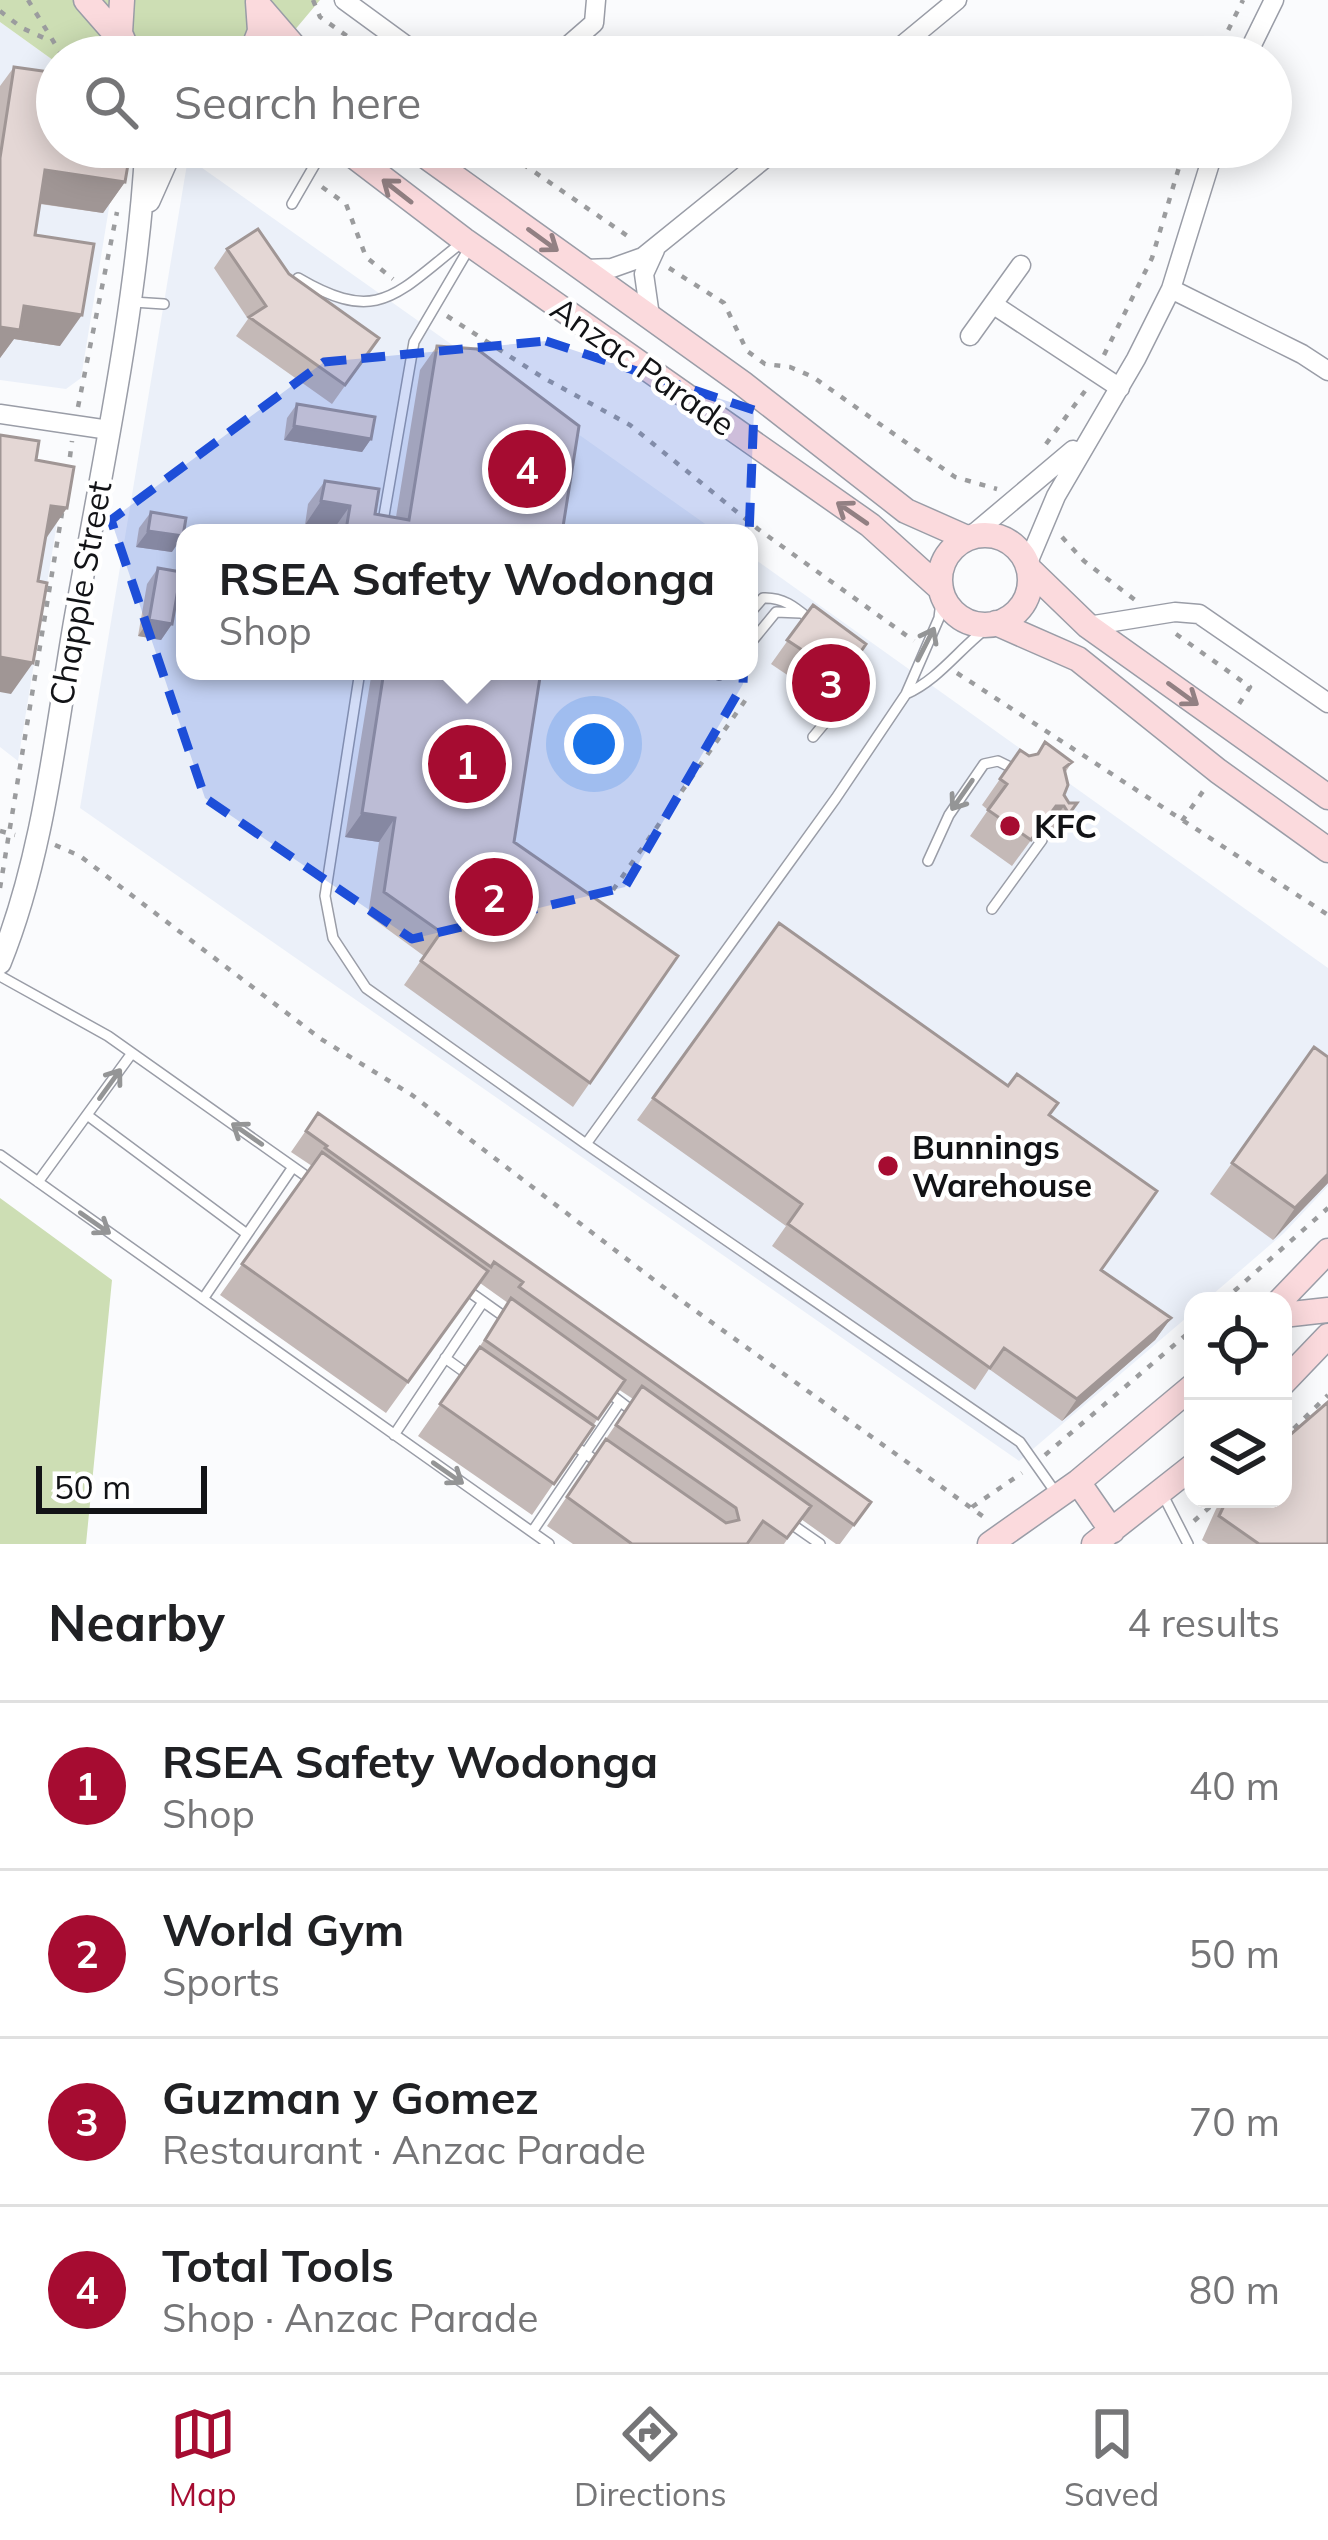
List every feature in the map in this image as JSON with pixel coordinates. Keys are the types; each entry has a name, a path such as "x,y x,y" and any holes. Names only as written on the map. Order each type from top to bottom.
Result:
{"main road":[{"path":"86,0 114,36"},
{"path":"122,0 123,36"},
{"path":"258,3 258,36"},
{"path":"258,3 286,36"},
{"name":"Anzac Parade","path":"370,168 468,243 870,525 942,591"},
{"name":"Anzac Parade","path":"443,168 650,316 906,511 969,537"},
{"path":"1328,797 1088,626 1007,540 986,534 969,537 942,563 942,591 960,618 994,624 1078,659 1218,771 1328,850"},
{"path":"994,624 1012,617 1025,603 1028,567"},
{"path":"1316,1277 1328,1250"},
{"path":"1292,1314 1328,1310"},
{"path":"1292,1373 1326,1340"},
{"path":"990,1544 1068,1489 1184,1392"},
{"path":"1068,1489 1103,1538 1184,1474"}],"street":[{"path":"344,0 393,36"},
{"path":"579,36 594,23 596,0"},
{"path":"913,36 957,0"},
{"path":"1256,36 1274,0"},
{"name":"Chapple Street","path":"0,963 15,925 35,840 109,430 142,219 145,168"},
{"name":"Chapple Street","path":"142,219 164,168"},
{"path":"585,269 625,265 655,250 753,168"},
{"path":"1028,567 1089,434 1120,388 1171,289 1208,168"},
{"path":"650,316 644,274 655,250"},
{"path":"970,336 1022,265"},
{"path":"1171,289 1328,371"},
{"path":"994,304 1120,388"},
{"path":"0,414 109,430"},
{"path":"969,537 1018,500 1089,434"},
{"path":"1088,626 1182,611 1204,616 1328,704"}],"lane":[{"path":"292,204 313,168"},
{"path":"298,278 334,298 361,304 404,288 468,243"},
{"path":"382,524 410,356 468,243"},
{"path":"128,302 164,304"},
{"path":"586,1144 906,694 939,618 942,591"},
{"path":"758,602 769,597 785,601 817,625"},
{"path":"758,634 776,612 802,614"},
{"path":"906,694 929,683 994,624"},
{"path":"813,737 864,676 865,665 846,646"},
{"path":"359,680 327,878 326,917 333,938 366,988 1020,1442 1035,1463 1068,1489"},
{"path":"928,861 949,815 984,764 998,761 1018,771"},
{"path":"992,909 1042,840"},
{"path":"0,976 132,1053 331,1194"},
{"path":"38,1182 132,1053"},
{"path":"87,1115 247,1234"},
{"path":"0,1155 549,1544"},
{"path":"203,1299 293,1167"},
{"path":"445,1275 514,1324"},
{"path":"394,1435 483,1302"},
{"path":"445,1358 480,1382"},
{"path":"603,1389 647,1421"},
{"path":"532,1532 620,1402"},
{"path":"550,1430 604,1466"},
{"path":"1162,1492 1187,1544"},
{"path":"775,1512 820,1544"}],"path":[{"path":"28,0 48,36"},
{"path":"313,0 320,16 348,36"},
{"path":"1226,36 1244,0"},
{"path":"0,11 41,36"},
{"path":"298,168 346,204 366,257 404,288"},
{"path":"531,168 655,250 724,303 748,351 765,364 790,367 813,377 955,477 1008,490 1018,500"},
{"path":"1042,450 1097,373 1113,341 1153,258 1179,168"},
{"path":"64,492 117,211"},
{"path":"433,306 542,377 630,425 752,524"},
{"path":"0,888 61,514"},
{"path":"1045,522 1084,561 1250,687 1225,724"},
{"path":"758,529 924,648"},
{"path":"945,664 1180,823 1328,916"},
{"path":"614,890 749,694"},
{"path":"1180,823 1218,771"},
{"path":"0,831 80,856 320,1039 412,1095 679,1299 958,1499"},
{"path":"1233,1292 1328,1208"},
{"path":"972,1507 1035,1463 1184,1337"},
{"path":"1292,1430 1328,1395"}],"highlighted area":[{"path":"546,341 754,410 743,684 625,887 412,939 205,798 111,520 324,362"}],"shaded area":[{"path":"0,22 36,48 36,168 116,168 81,378 66,389 0,380"},
{"path":"186,168 202,168 705,524 176,524 176,680 758,680 758,561 1328,968 1328,1186 1284,1233 1215,1292 1184,1292 1184,1320 1019,1461 80,808"},
{"path":"0,455 64,480 18,761 0,747"}],"green space":[{"path":"0,0 320,0 290,36 36,36 36,48 0,22"},
{"path":"0,1198 112,1280 86,1544 0,1544"}],"building":[{"path":"14,67 36,70 36,168 127,168 125,182 45,170 35,235 94,244 82,315 24,306 20,330 0,327 0,158"},
{"path":"258,229 289,274 379,338 345,385 249,317 266,306 227,249"},
{"path":"437,346 477,349 579,426 563,524 347,524 350,506 321,501 325,481 379,489 375,514 409,520"},
{"path":"297,404 375,417 371,439 294,426"},
{"path":"0,435 39,441 36,460 74,467 67,508 51,506 38,581 47,583 33,663 0,657"},
{"path":"151,512 186,518 185,524 176,524 176,535 148,531"},
{"path":"158,568 176,571 172,624 149,620"},
{"path":"813,605 866,644 843,677 787,640"},
{"path":"383,680 540,680 514,842 678,956 590,1083 421,961 441,932 384,892 395,818 362,813"},
{"path":"1045,742 1072,762 1064,768 1068,785 1064,795 1069,803 1077,803 1069,814 1064,806 1056,806 1031,840 988,810 1007,784 1000,779 1020,750 1029,756 1038,754"},
{"name":"Bunnings Warehouse","path":"779,923 1008,1086 1017,1074 1058,1103 1049,1115 1157,1191 1101,1270 1171,1318 1077,1399 1004,1348 990,1368 788,1224 802,1204 653,1098"},
{"path":"1314,1047 1328,1057 1328,1174 1295,1208 1232,1163"},
{"path":"318,1113 871,1502 854,1525 519,1287 523,1282 494,1262 491,1267 325,1148 306,1131"},
{"path":"322,1152 488,1271 408,1382 242,1264"},
{"path":"511,1298 625,1380 598,1419 485,1340"},
{"path":"480,1347 594,1426 554,1484 440,1404"},
{"path":"642,1386 811,1506 787,1538 763,1521 747,1544 632,1544 567,1497 606,1439 726,1523 739,1520 736,1508 616,1425"},
{"path":"1328,1402 1328,1544 1259,1544 1219,1516 1223,1508 1292,1508 1292,1433"}],"place":[{"name":"Total Tools","path":"527,469"},
{"name":"Guzman y Gomez","path":"831,683"},
{"name":"RSEA Safety Wodonga","path":"467,764"},
{"name":"KFC","path":"1010,826"},
{"name":"World Gym","path":"494,897"},
{"name":"Bunnings Warehouse","path":"888,1166"}]}
